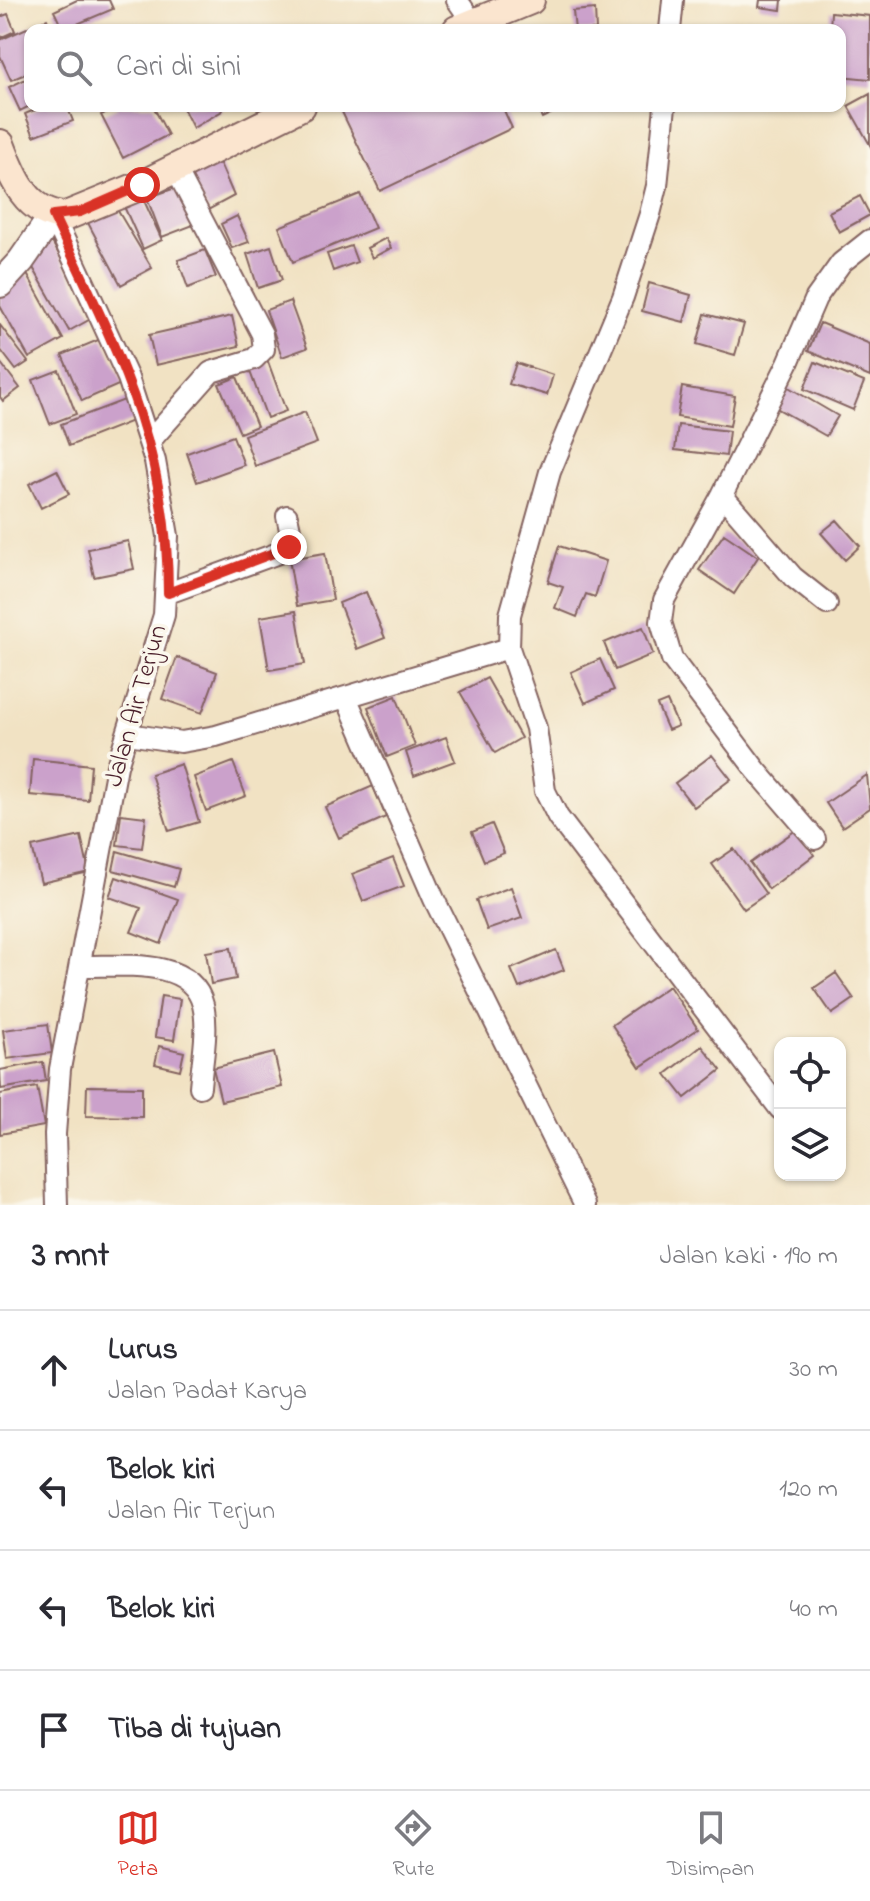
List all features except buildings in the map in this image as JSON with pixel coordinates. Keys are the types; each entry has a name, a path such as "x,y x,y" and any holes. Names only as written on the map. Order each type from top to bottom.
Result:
{"main road":[{"path":"462,18 530,0"},
{"path":"0,144 24,193 41,210 53,215 89,208 289,112"}],"street":[{"path":"671,24 673,0"},
{"path":"664,112 657,186 650,214 623,297 550,472 516,589 509,648 536,728 545,791 558,817 774,1101"},
{"path":"149,442 211,372 254,359 264,349 262,334 175,168"},
{"path":"0,284 21,261 53,215"},
{"name":"Jalan Air Terjun","path":"53,215 119,355 149,442 168,536 168,593 101,839 57,1098 56,1205"},
{"path":"815,839 701,700 672,659 663,635 664,600 722,495 788,363 816,298 841,263 870,240"},
{"path":"722,495 793,577 827,604"},
{"path":"168,593 284,551 292,542 287,516"},
{"path":"128,734 163,741 194,741 509,648"},
{"path":"346,697 434,899 585,1205"},
{"path":"81,966 155,969 185,978 203,1004 200,1087"}],"route":[{"path":"142,185 80,212 66,216 53,215 107,326 155,461 168,536 168,593 289,547"}]}
